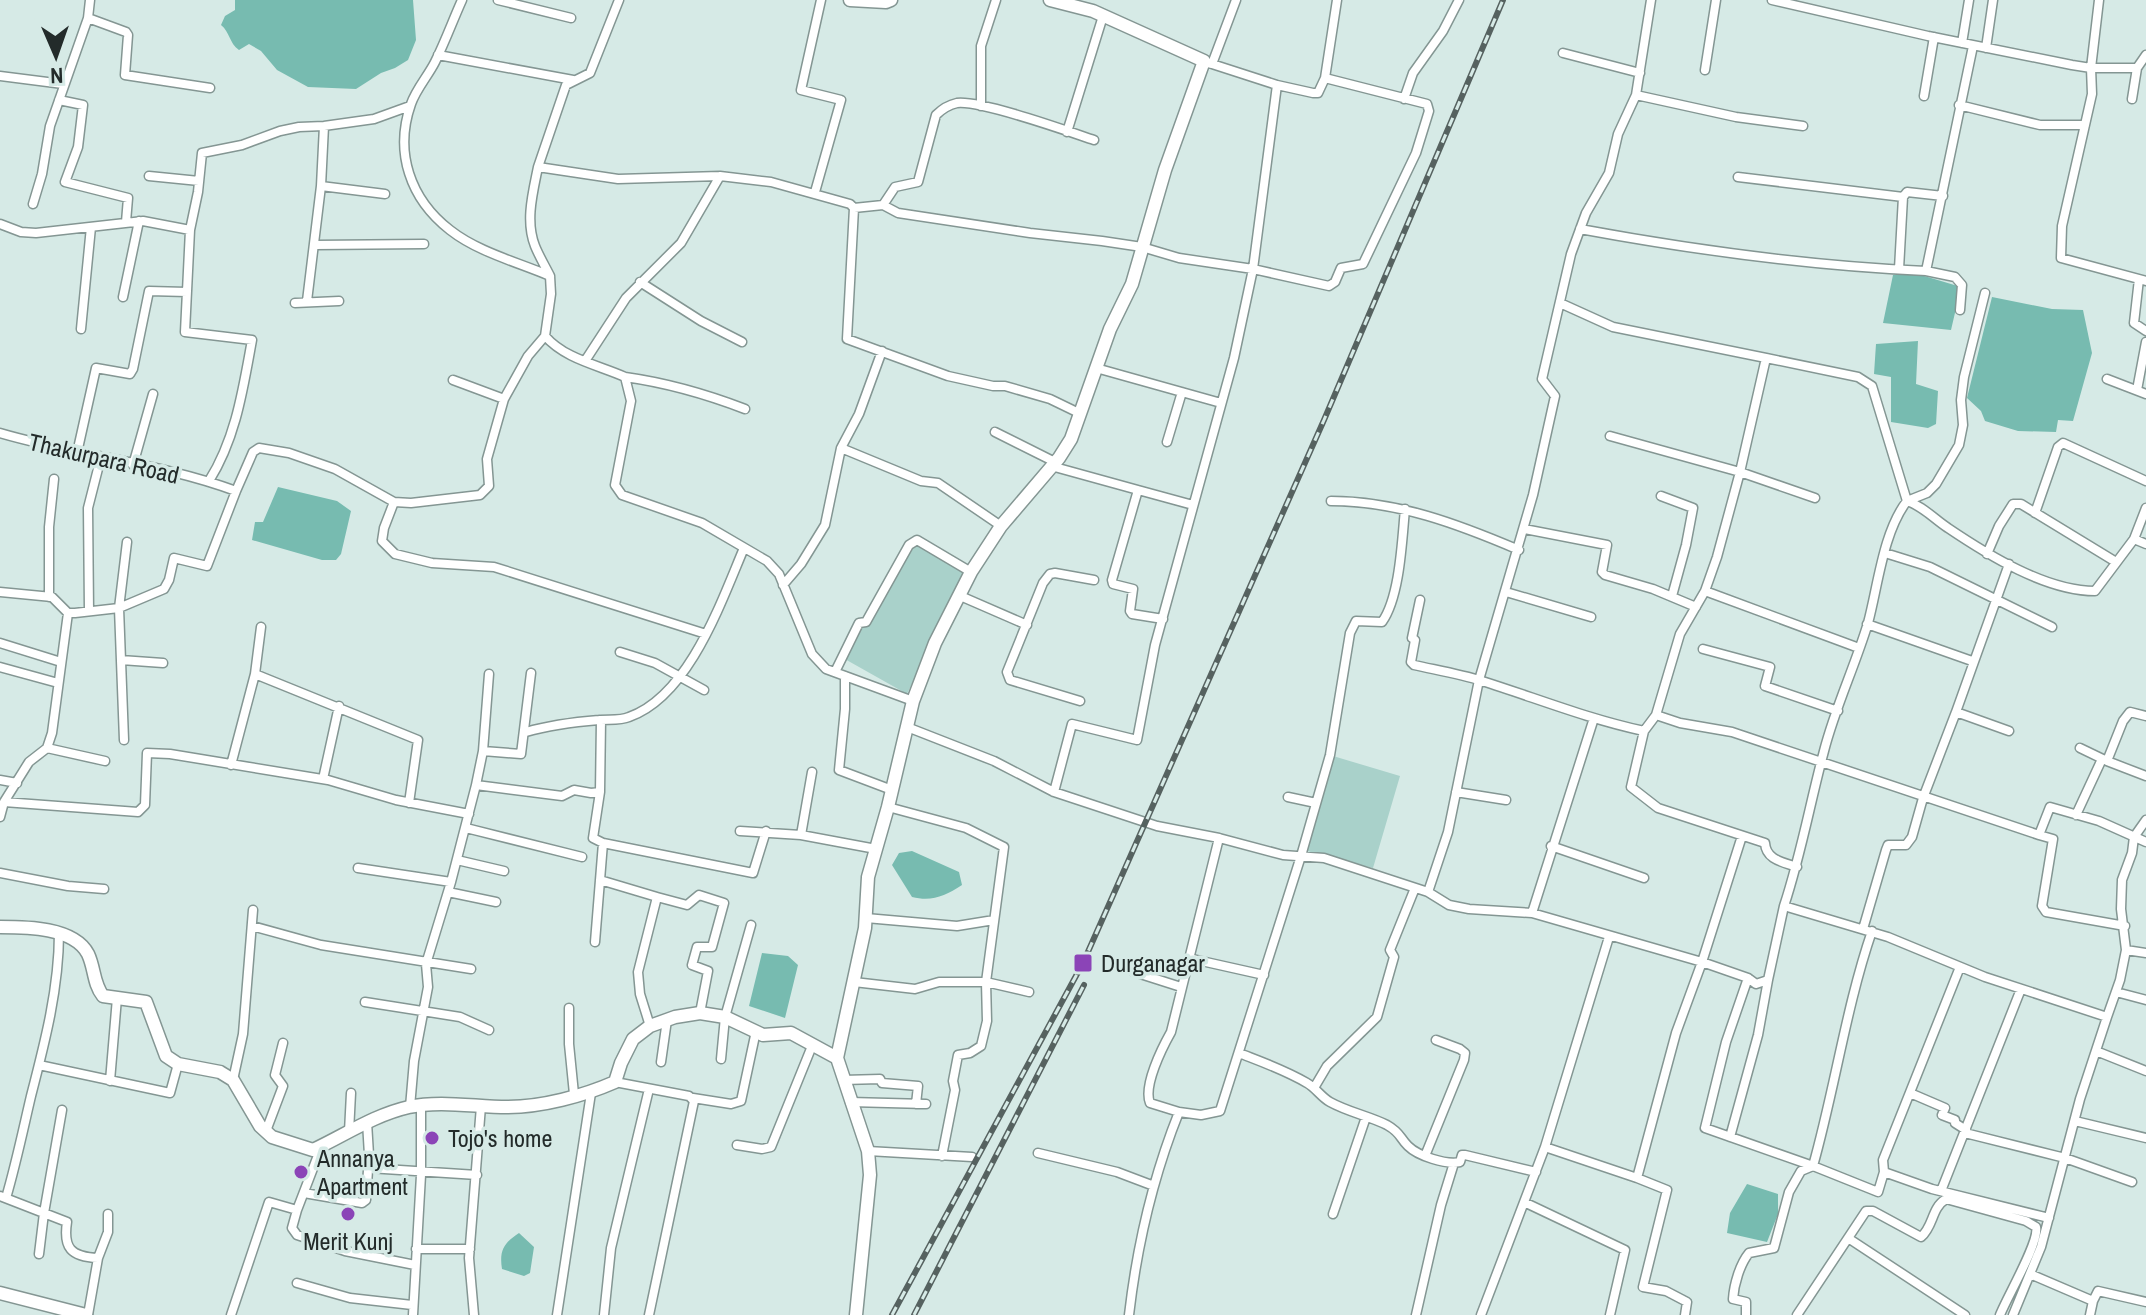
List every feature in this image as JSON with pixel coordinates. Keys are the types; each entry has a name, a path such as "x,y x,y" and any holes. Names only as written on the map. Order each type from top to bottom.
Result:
{"street":[{"path":"33,204 42,174 50,126 88,18 90,0"},
{"path":"462,0 438,55 410,106 402,149 410,177 434,214 450,229 468,241 550,276"},
{"path":"502,0 571,18"},
{"path":"68,613 119,608 164,589 174,558 207,566 253,452 259,448 335,469 394,502 480,495 489,486 487,459 504,399 528,356 545,336 552,285 534,243 530,212 538,167 566,85 590,73 619,0"},
{"path":"815,192 841,100 801,90 821,0"},
{"path":"850,0 891,0"},
{"path":"981,106 981,46 996,0"},
{"path":"1050,0 1103,16 1208,63 1277,85 1318,93 1325,78 1337,0"},
{"path":"856,1315 870,1175 868,1151 837,1058 866,918 868,877 913,701 935,643 971,572 1001,526 1071,439 1110,329 1132,284 1184,114 1236,0"},
{"path":"1404,99 1413,73 1443,31 1459,0"},
{"path":"1428,892 1448,832 1479,680 1519,550 1555,396 1542,379 1560,303 1580,229 1609,173 1618,134 1636,95 1651,0"},
{"path":"1705,70 1716,0"},
{"path":"1772,0 1973,46 2091,68 2137,68"},
{"path":"1820,10 1822,0"},
{"path":"1962,43 1969,0"},
{"path":"1986,48 1993,0"},
{"path":"2099,0 2091,68 2092,94 2062,226 2061,258 2143,280 2134,323 2146,331"},
{"path":"1067,132 1103,16"},
{"path":"88,18 128,35 125,75 210,88"},
{"path":"1924,96 1934,37"},
{"path":"1926,271 1973,46"},
{"path":"1563,53 1640,73"},
{"path":"438,55 574,81"},
{"path":"2132,99 2137,68 2146,55"},
{"path":"0,76 63,84"},
{"path":"538,167 618,179 720,176 771,182 815,192 854,208 883,205 898,213 955,223 1142,247 1179,258 1253,269 1329,286 1335,282 1341,268 1363,264 1416,153 1429,111 1427,104 1325,78"},
{"path":"1054,792 1072,724 1137,740 1155,645 1247,306 1277,85"},
{"path":"1636,95 1736,117 1803,126"},
{"path":"59,100 83,105 78,147 65,182 128,198 126,222"},
{"path":"883,205 895,187 918,182 936,115 943,108 955,104 981,106 1094,140"},
{"path":"1959,105 2040,125 2085,125"},
{"path":"209,481 220,463 235,424 252,340 185,332 190,230 202,153 242,145 289,129 374,119 410,106"},
{"path":"307,301 321,186 324,126"},
{"path":"149,176 199,181"},
{"path":"585,361 613,316 640,282 681,243 720,176"},
{"path":"1738,177 1903,197"},
{"path":"321,186 385,194"},
{"path":"1899,269 1903,197 1907,192 1943,196"},
{"path":"854,208 847,339 948,376 1005,386 1050,399 1081,414"},
{"path":"123,297 139,221"},
{"path":"0,224 21,232 36,233 139,221 190,230"},
{"path":"81,329 91,227"},
{"path":"1580,229 1689,247 1926,271 1955,277 1962,285 1960,310"},
{"path":"315,245 424,244"},
{"path":"640,282 701,321 742,342"},
{"path":"77,453 96,368 130,374 149,291 187,292"},
{"path":"1730,1137 1758,1035 1784,906 1797,867 1822,762 1867,624 1885,553 1901,508 1936,484 1959,445 1963,425 1961,400 1964,377 1985,293"},
{"path":"295,303 339,301"},
{"path":"1560,303 1613,327 1858,377 1872,386 1907,501"},
{"path":"545,336 555,347 625,377 701,392 745,409"},
{"path":"2137,390 2146,342"},
{"path":"783,585 801,564 825,525 841,448 859,414 882,351"},
{"path":"1766,358 1729,518 1705,591 1680,634 1656,715 1644,731 1631,787 1658,808 1765,843 1770,857 1797,867"},
{"path":"1096,368 1221,403"},
{"path":"625,377 631,401 615,485 622,495 702,523 767,561 779,574 812,654 826,669 913,701"},
{"path":"2107,379 2146,394"},
{"path":"453,380 504,399"},
{"path":"1167,442 1182,392"},
{"path":"133,465 153,394"},
{"path":"995,432 1053,464 1193,505"},
{"name":"Thakurpara Road","path":"0,433 209,481 236,491"},
{"path":"1610,436 1740,472 1815,498"},
{"path":"2035,513 2058,447 2063,443 2146,481"},
{"path":"841,448 921,481 938,483 1001,526"},
{"path":"89,611 88,508 101,457"},
{"path":"49,597 49,527 54,479"},
{"path":"1138,490 1112,580 1113,584 1133,589 1132,614 1163,619"},
{"path":"1661,496 1693,508 1672,596"},
{"path":"1331,501 1358,501 1405,509 1467,528 1519,550"},
{"path":"1907,501 1919,505 1937,521 1987,554 2073,591 2095,591 2134,539 2146,508"},
{"path":"394,502 382,541 395,554 432,563 494,567 706,634"},
{"path":"1987,554 2013,504 2021,504 2116,562"},
{"path":"1219,838 1171,1032 1160,1052 1147,1095 1150,1103 1201,1115 1220,1111 1301,856 1330,755 1350,633 1356,621 1382,622 1393,599 1405,509"},
{"path":"1524,529 1607,545 1602,572 1605,575 1672,596 1696,607"},
{"path":"2134,539 2146,544"},
{"path":"892,790 839,770 845,709 840,674 859,623 866,622 909,545 917,540 971,572"},
{"path":"124,740 119,608 127,542"},
{"path":"526,732 563,723 627,718 647,708 671,688 706,634 744,548"},
{"path":"1885,553 1930,567 2052,627"},
{"path":"1813,1166 1886,850 1888,845 1906,845 1912,837 1994,598 2009,564"},
{"path":"1080,701 1010,680 1007,672 1043,583 1050,574 1094,580"},
{"path":"1705,591 1859,648"},
{"path":"0,592 49,597 68,613"},
{"path":"1506,592 1591,617"},
{"path":"958,595 1027,625"},
{"path":"1420,600 1412,638 1415,640 1411,662 1644,731"},
{"path":"0,817 4,802 29,762 47,748 52,733 68,613"},
{"path":"1867,624 1972,661"},
{"path":"231,765 255,674 261,627"},
{"path":"0,643 61,662"},
{"path":"1703,649 1770,667 1765,686 1838,711"},
{"path":"620,652 655,663 704,690"},
{"path":"121,660 163,663"},
{"path":"0,667 58,683"},
{"path":"483,751 521,754 531,673"},
{"path":"255,674 418,740 409,803"},
{"path":"297,1283 350,1298 413,1310 420,1170 414,1061 428,987 426,964 466,828 483,751 489,674"},
{"path":"323,779 339,706"},
{"path":"1956,712 2009,731"},
{"path":"2076,815 2123,721 2130,712 2146,716"},
{"path":"1656,715 1680,723 1732,732 2053,839 2042,906 2046,912 2125,926"},
{"path":"1532,913 1594,718"},
{"path":"601,720 600,792 593,838 603,843 753,873 766,831"},
{"path":"907,727 994,761 1054,792 1157,826 1283,855 1324,858 1428,892 1449,905 1532,913 1702,962 1748,978 1756,984 1768,980"},
{"path":"47,748 105,761"},
{"path":"2080,748 2146,776"},
{"path":"4,802 138,812 145,805 147,753 323,779 409,803 469,814"},
{"path":"801,835 812,772"},
{"path":"0,780 17,783"},
{"path":"476,785 562,796 574,790 600,792"},
{"path":"1456,792 1506,800"},
{"path":"1288,797 1316,803"},
{"path":"888,807 966,828 1004,847 986,982 987,1021 981,1046 970,1053 958,1055 953,1081 955,1090 942,1156"},
{"path":"2039,835 2050,807 2099,821 2146,842"},
{"path":"2013,1315 2041,1247 2075,1121 2116,992 2126,950 2121,909 2122,880 2134,837 2146,820"},
{"path":"466,828 582,857"},
{"path":"740,831 801,835 876,849"},
{"path":"1637,1178 1676,1033 1742,836"},
{"path":"595,942 603,843"},
{"path":"1551,846 1644,878"},
{"path":"457,860 504,871"},
{"path":"358,868 451,882"},
{"path":"0,873 68,886 104,889"},
{"path":"600,880 687,905 699,895 724,903 712,947 697,947 692,965 708,971 700,1013"},
{"path":"1314,1088 1327,1066 1377,1017 1394,957 1390,950 1415,888"},
{"path":"448,892 496,902"},
{"path":"650,1026 640,994 638,972 657,897"},
{"path":"1784,906 1867,930 1960,967 2107,1017"},
{"path":"233,1080 243,1034 253,910"},
{"path":"866,918 957,926 994,920"},
{"path":"721,1059 725,1017 751,925"},
{"path":"252,926 321,945 471,969"},
{"path":"0,927 59,933 79,944 88,955 96,986 103,996 146,1002 166,1056 178,1064 220,1072 233,1080 253,1118 272,1137 313,1150 367,1122 415,1107 544,1104 574,1094 591,1093 615,1082 731,1104 741,1101 756,1031"},
{"path":"59,933 55,983 39,1065 20,1151 3,1197 67,1222 64,1240 71,1250 85,1257 98,1258"},
{"path":"1481,1315 1545,1147 1609,937"},
{"path":"2126,950 2146,953"},
{"path":"1188,958 1264,975"},
{"path":"1748,978 1726,1042 1705,1128 1878,1192 1884,1172 1883,1160 1960,967"},
{"path":"1134,972 1181,987"},
{"path":"854,982 915,989 939,982 986,982 1029,992"},
{"path":"1941,1191 2021,989"},
{"path":"2116,992 2146,1000"},
{"path":"110,1081 117,998"},
{"path":"365,1002 460,1017 489,1030"},
{"path":"569,1008 574,1094"},
{"path":"615,1082 633,1039 650,1026 700,1013 725,1017 763,1035 791,1033 837,1058"},
{"path":"661,1062 667,1020"},
{"path":"1425,1156 1465,1053 1436,1040"},
{"path":"266,1131 283,1086 275,1075 283,1043"},
{"path":"737,1145 771,1147 812,1046"},
{"path":"2096,1051 2146,1071"},
{"path":"1239,1053 1289,1073 1314,1088 1326,1100 1402,1135 1405,1144 1425,1156 1454,1163 1460,1162 1462,1155 1465,1155 1536,1172"},
{"path":"39,1065 170,1093 178,1064"},
{"path":"843,1080 880,1079 882,1083 918,1086 916,1104"},
{"path":"604,1315 611,1248 649,1089"},
{"path":"349,1132 351,1093"},
{"path":"557,1315 591,1093"},
{"path":"1910,1093 1945,1108 1942,1115 1955,1120 1965,1131 2065,1158 2132,1182"},
{"path":"649,1315 693,1098"},
{"path":"850,1102 926,1104"},
{"path":"474,1315 470,1249 481,1106"},
{"path":"39,1254 62,1110"},
{"path":"1129,1315 1133,1280 1154,1186 1179,1112"},
{"path":"1333,1214 1374,1120"},
{"path":"2075,1121 2146,1138"},
{"path":"304,1193 362,1203 368,1196 367,1122"},
{"path":"322,1145 297,1210 292,1228 297,1235 345,1251 415,1265"},
{"path":"1545,1147 1667,1190 1643,1287 1679,1296 1687,1302 1685,1315"},
{"path":"868,1151 972,1157"},
{"path":"1038,1153 1105,1169 1154,1186"},
{"path":"1416,1315 1441,1205 1454,1163"},
{"path":"1746,1315 1746,1302 1733,1299 1744,1259 1749,1253 1774,1248 1789,1192 1801,1171 1813,1166"},
{"path":"369,1168 477,1175"},
{"path":"1884,1172 1941,1191 2049,1218"},
{"path":"1797,1315 1866,1211 1873,1211 1921,1237 1926,1233 1938,1204 1946,1199 2026,1221 2036,1227 2038,1232 2000,1315"},
{"path":"231,1315 269,1202 297,1210"},
{"path":"1526,1203 1625,1250 1610,1315"},
{"path":"0,1293 87,1315 98,1258 108,1232 108,1214"},
{"path":"1848,1238 1965,1315"},
{"path":"416,1249 470,1249"},
{"path":"2030,1274 2093,1301"},
{"path":"2090,1315 2098,1291 2146,1302"}],"shaded area":[{"path":"235,0 413,0 416,40 408,60 356,89 308,87 277,70 261,51 249,44 239,50 236,47 221,25 225,16 235,10"},
{"path":"1893,275 1921,275 1961,287 1951,330 1883,323"},
{"path":"1992,297 2052,309 2083,310 2092,353 2073,421 2058,420 2056,432 2018,431 1985,421 1981,411 1967,398"},
{"path":"1918,341 1916,384 1938,391 1936,424 1928,428 1891,422 1891,377 1874,374 1876,344"},
{"path":"278,487 337,501 351,511 341,554 336,560 322,560 252,540 255,522 263,522"},
{"path":"916,544 965,572 907,694 843,658"},
{"path":"1333,756 1400,776 1373,868 1307,851"},
{"path":"912,851 959,872 962,885 938,897 912,897 892,865 899,853"},
{"path":"762,953 788,956 798,965 785,1018 749,1006"},
{"path":"1747,1184 1778,1194 1778,1214 1767,1242 1727,1233 1730,1213"},
{"path":"519,1233 534,1247 530,1273 524,1276 502,1269 504,1248"}],"railway":[{"path":"892,1315 1083,963 1324,420 1503,0"},
{"path":"914,1315 1084,985"}],"place":[{"name":"Durganagar","path":"1083,963"},
{"name":"Tojo's home","path":"432,1138"},
{"name":"Annanya Apartment","path":"301,1172"},
{"name":"Merit Kunj","path":"348,1214"}]}
